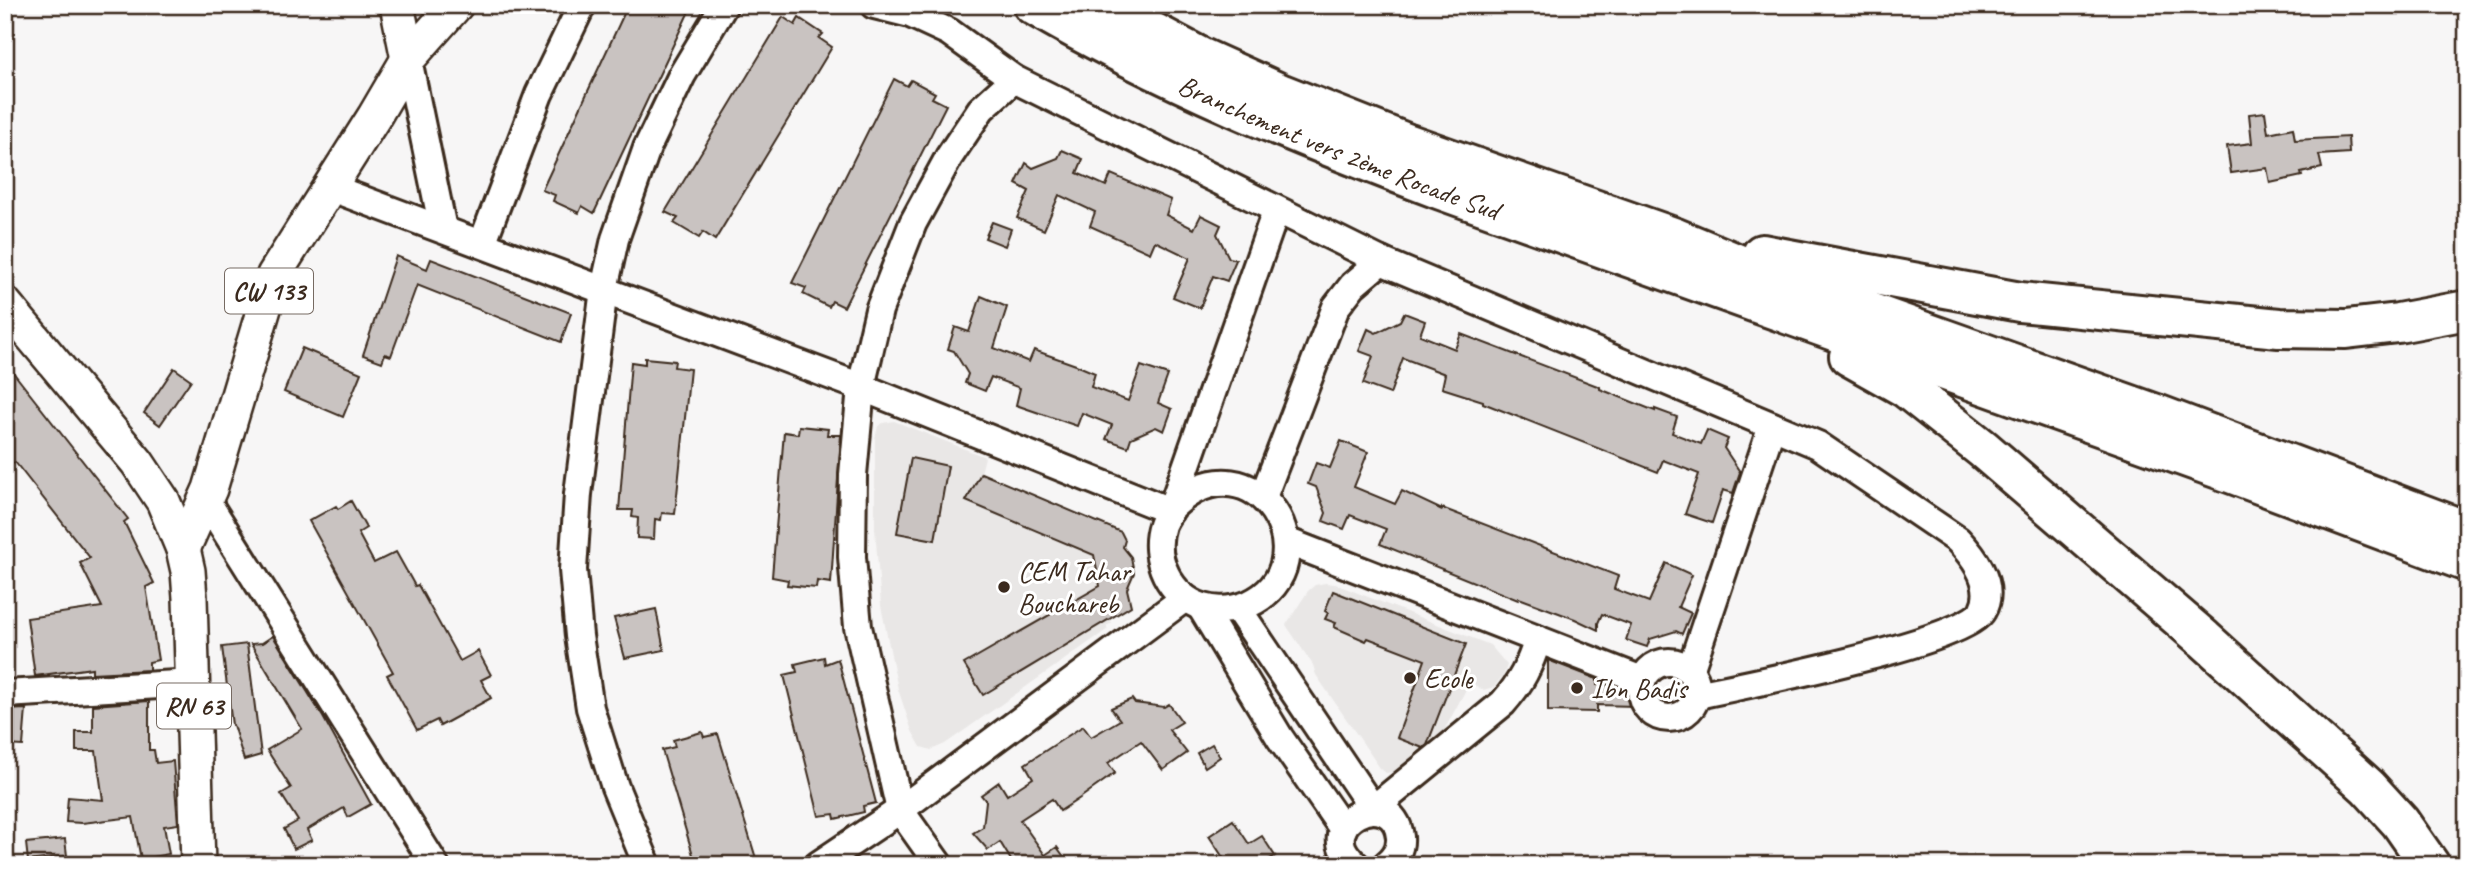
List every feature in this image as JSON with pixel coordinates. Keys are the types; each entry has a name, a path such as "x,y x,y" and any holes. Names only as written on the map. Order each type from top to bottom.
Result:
{"highway":[{"name":"Branchement vers 2ème Rocade Sud","path":"1033,5 1072,28 1216,99 1324,146 1664,252"},
{"path":"1101,5 1199,57 1282,94 1406,143 1664,252 2220,470 2467,562"},
{"path":"1664,252 2020,302 2279,328 2346,329 2398,323 2467,310"},
{"path":"1664,252 1770,277 2146,411 2467,531"},
{"path":"1664,252 1906,388 1983,449 2303,727 2368,787 2400,822 2430,865"}],"main road":[{"path":"397,5 408,59"},
{"name":"CW 133","path":"183,549 208,495 274,275 408,59 456,5"},
{"name":"RN 63","path":"6,306 149,479 169,513 183,549 190,598 198,865"},
{"path":"149,479 208,495"}],"street":[{"path":"482,244 539,94 582,5"},
{"path":"647,865 615,787 590,708 579,636 573,570 578,494 604,289 615,239 648,148 681,75 724,5"},
{"path":"874,5 910,14 949,32 1014,79 1381,261 1818,445 1958,540 1982,572 1987,593 1983,611 1973,621 1950,632 1821,669 1693,683"},
{"path":"408,59 443,229"},
{"path":"939,865 900,810 858,627 852,543 853,475 861,387 879,310 913,223 949,157 981,109 1014,79"},
{"path":"330,187 861,387 1171,509"},
{"path":"1276,211 1171,509 1162,524 1158,545 1161,565 1170,583 1193,602 1343,830"},
{"path":"1263,497 1336,307 1353,285 1381,261"},
{"path":"1693,683 1673,662 1664,662 1654,665 1642,680 1640,690 1642,699 1655,714 1674,718 1689,710 1693,683 1772,426"},
{"path":"1171,509 1187,493 1205,484 1226,482 1245,487 1263,497 1282,524 1286,541 1284,563 1275,583 1259,599 1238,609 1220,610 1193,602"},
{"path":"208,495 435,865"},
{"path":"1286,541 1642,680"},
{"path":"818,865 1193,602"},
{"path":"1238,609 1373,809 1391,817 1400,834 1401,844 1386,865"},
{"path":"1355,865 1343,849 1341,839 1347,821 1354,815 1373,809 1503,703 1520,684 1538,639"},
{"path":"5,694 194,683"}],"shaded area":[{"name":"CEM Tahar Bouchareb","path":"894,421 985,457 981,473 1121,532 1125,540 1122,549 1131,557 1134,565 1133,578 1126,589 1131,603 1110,619 1112,623 1106,626 1108,629 945,744 931,750 921,747 912,731 898,689 881,606 875,528 875,439 878,426"},
{"name":"Ecole","path":"1335,584 1490,645 1507,665 1494,687 1483,690 1470,682 1440,738 1402,771 1386,773 1380,768 1316,675 1313,665 1286,625 1308,591 1315,585"}],"building":[{"path":"628,5 692,5 594,213 582,206 579,213 553,201 555,195 542,190"},
{"path":"783,17 795,25 799,18 823,34 819,38 832,47 715,240 703,232 699,238 674,223 678,218 665,212"},
{"path":"894,79 907,86 911,80 935,93 932,98 946,105 844,307 832,301 829,307 803,294 806,288 792,283"},
{"path":"2265,112 2268,133 2293,128 2295,140 2348,137 2349,153 2319,155 2322,168 2301,173 2302,176 2270,183 2267,168 2231,173 2227,146 2252,143 2249,114"},
{"path":"1062,150 1083,159 1077,173 1106,186 1111,174 1171,200 1166,215 1194,229 1201,215 1221,225 1217,234 1229,258 1236,260 1227,281 1213,276 1200,308 1173,297 1190,258 1155,241 1150,253 1090,226 1095,212 1059,195 1044,230 1017,218 1029,191 1016,184 1026,163 1033,168 1058,158"},
{"path":"992,222 1011,229 1005,246 985,238"},
{"path":"396,256 427,269 431,259 571,313 561,342 417,285 391,356 385,354 382,362 363,355"},
{"path":"981,296 1007,307 994,348 1029,362 1034,350 1076,365 1095,373 1091,387 1128,401 1141,366 1168,375 1158,403 1172,409 1164,431 1156,427 1131,438 1128,447 1106,439 1112,425 1082,413 1077,426 1016,405 1020,388 991,377 985,391 965,383 968,374 954,351 948,349 955,327 969,332"},
{"path":"1404,313 1425,321 1420,335 1455,349 1461,334 1655,411 1677,417 1672,433 1701,444 1707,430 1728,439 1724,448 1740,472 1733,493 1723,490 1712,523 1685,514 1699,474 1663,460 1658,472 1483,401 1442,388 1445,374 1403,358 1390,394 1363,384 1373,356 1359,351 1368,329 1376,333 1400,321"},
{"path":"302,348 361,373 343,417 284,392"},
{"path":"645,358 675,361 674,367 690,369 675,514 662,513 661,520 655,519 654,539 637,538 638,518 632,517 633,510 619,510 631,362 645,364"},
{"path":"5,362 128,519 124,522 154,583 146,587 158,660 149,662 149,670 92,673 92,668 35,676 27,618 102,607 80,563 90,558 15,462 5,469"},
{"path":"174,368 191,380 160,425 144,413"},
{"path":"799,426 828,429 827,435 841,435 831,583 817,581 816,588 787,585 788,580 772,577 784,432 798,434"},
{"path":"1341,441 1368,452 1354,487 1395,504 1402,491 1442,510 1618,576 1614,589 1649,602 1666,563 1692,575 1678,607 1691,613 1682,634 1676,631 1650,639 1647,647 1626,640 1631,625 1602,614 1598,630 1380,544 1386,529 1350,515 1344,529 1323,521 1326,513 1316,487 1308,484 1316,463 1330,468"},
{"path":"911,458 948,466 935,540 897,533"},
{"path":"981,473 1121,532 1125,540 1123,547 1131,557 1134,573 1127,589 1131,606 983,695 964,664 1100,586 1094,555 966,501"},
{"path":"351,501 366,528 358,533 374,563 396,552 415,586 418,585 460,661 478,651 491,675 481,680 491,698 440,726 437,720 417,730 387,675 393,672 309,521"},
{"path":"1333,591 1466,644 1427,745 1423,748 1397,738 1425,660 1368,638 1366,641 1334,627 1336,623 1325,619 1328,613 1325,611"},
{"path":"656,609 664,650 625,658 614,618"},
{"path":"273,636 323,717 371,804 348,817 344,808 307,830 312,840 294,849 284,829 298,821 281,794 291,788 267,750 302,729 251,644 262,643"},
{"path":"247,644 261,755 244,760 232,725 222,647"},
{"path":"824,657 825,664 838,659 876,803 863,806 864,812 835,819 834,814 819,816 784,675 797,672 795,664"},
{"path":"1548,660 1597,679 1597,685 1612,685 1637,695 1636,706 1597,705 1597,712 1548,711"},
{"path":"1132,699 1135,703 1164,707 1169,704 1182,722 1169,730 1187,753 1163,770 1141,741 1108,763 1115,773 1080,798 1060,811 1052,799 1020,820 1045,855 1057,847 1070,865 1014,865 1000,842 988,850 973,833 983,827 986,801 981,795 999,782 1007,795 1033,778 1025,764 1083,726 1091,737 1120,720 1111,708"},
{"path":"149,701 149,750 154,750 156,763 173,761 178,824 164,826 169,854 141,859 133,817 82,823 66,822 68,797 103,800 96,751 76,751 76,732 93,732 93,705"},
{"path":"26,709 23,746 5,745 5,710"},
{"path":"702,732 704,737 718,734 758,865 696,865 662,750 675,747 673,740"},
{"path":"1212,744 1220,757 1205,767 1197,753"},
{"path":"1233,820 1249,844 1262,836 1275,856 1259,865 1228,865 1209,836"},
{"path":"65,839 67,856 28,861 26,843"}],"place":[{"name":"CEM Tahar Bouchareb","path":"1004,587"},
{"name":"Ecole","path":"1410,678"},
{"name":"Ibn Badis","path":"1577,688"}]}
